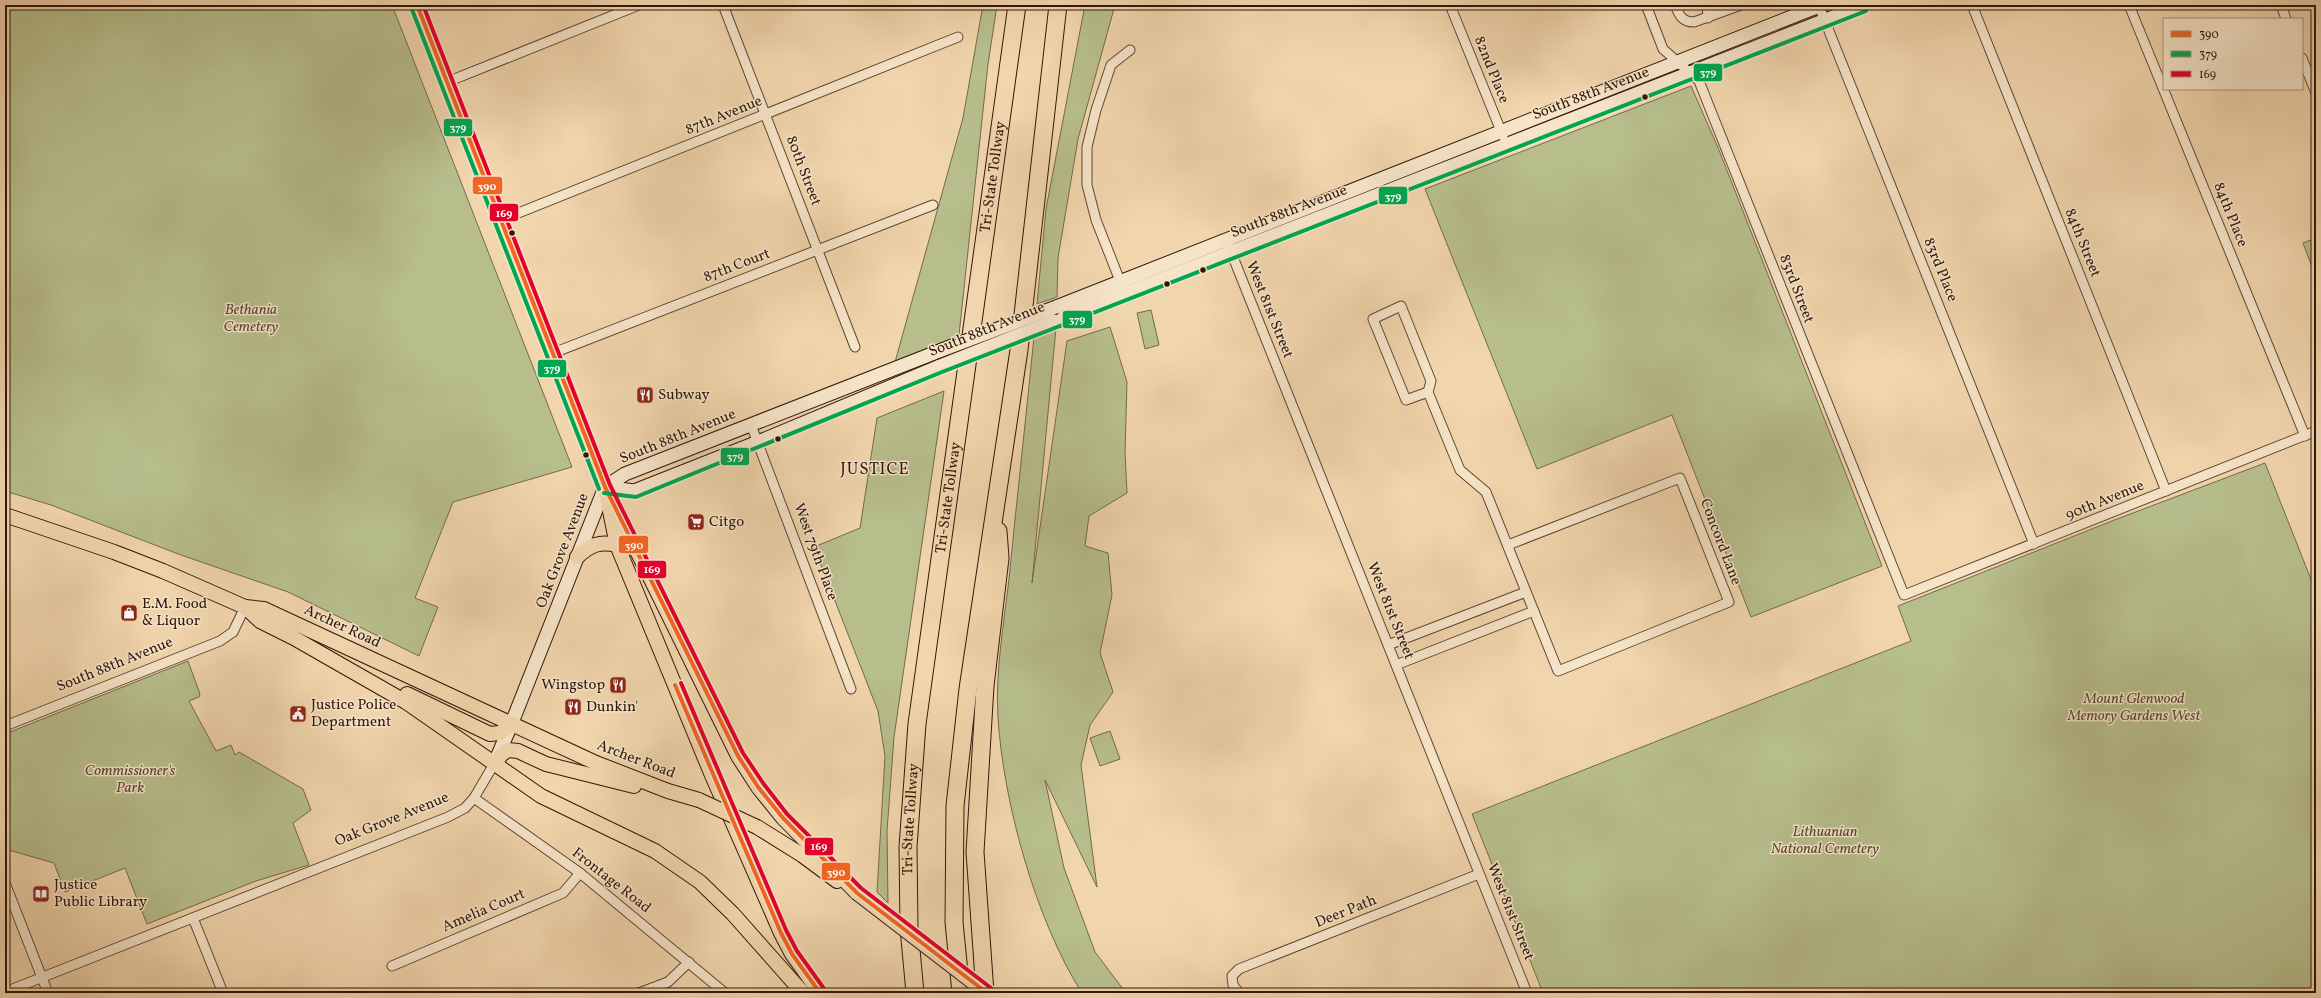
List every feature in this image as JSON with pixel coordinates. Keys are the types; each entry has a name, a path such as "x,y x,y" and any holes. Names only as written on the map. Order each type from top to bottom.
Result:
{"highway":[{"name":"Tri-State Tollway","path":"915,993 909,928 908,847 917,724 1017,5"},
{"path":"961,993 954,922 955,806 968,689 996,493 1019,350 1058,5"},
{"path":"986,993 975,852 985,686 1000,558 996,493"}],"main road":[{"path":"605,487 617,545 711,773 781,933 796,960 820,993"},
{"path":"605,487 738,756 758,787 783,818 857,893"},
{"name":"Archer Road","path":"5,515 121,555 245,607 264,609 511,725 596,763 668,791 699,800 757,827 857,893 986,993"},
{"path":"577,557 589,546 599,543 605,542 617,545"},
{"name":"Archer Road","path":"245,607 260,621 360,675 418,710 541,796 577,815 634,840 678,865 700,882 732,914 803,993"},
{"path":"360,675 410,695 490,734 500,733 511,725"},
{"path":"494,764 502,754 508,750 518,751 546,764 636,787 668,791"}],"street":[{"path":"417,5 605,487"},
{"path":"447,82 639,5"},
{"name":"80th Street","path":"723,5 855,347"},
{"name":"82nd Place","path":"1450,5 1506,144"},
{"name":"83rd Street","path":"1646,5 1663,49 1699,81 1904,595"},
{"path":"1674,5 1679,16 1687,22 1708,18 1741,5"},
{"path":"1708,5 1708,18"},
{"name":"South 88th Avenue","path":"605,487 634,492 940,366 1054,321 1123,287 1229,246 1506,144 1864,5"},
{"name":"84th Street","path":"1972,5 2166,491"},
{"name":"84th Place","path":"2129,5 2163,88"},
{"path":"2281,5 2286,18"},
{"name":"South 88th Avenue","path":"1229,246 1501,132 1677,61 1821,6"},
{"name":"83rd Place","path":"1821,6 1825,20 2034,544"},
{"name":"87th Avenue","path":"501,220 958,37"},
{"path":"1123,287 1096,220 1087,185 1087,147 1096,110 1111,65 1130,50"},
{"path":"2303,60 2316,93"},
{"name":"84th Place","path":"2164,90 2305,436"},
{"name":"87th Court","path":"553,353 933,205"},
{"name":"West 81st Street","path":"1229,246 1527,993"},
{"name":"South 88th Avenue","path":"605,487 625,474 942,350 1056,306 1123,287"},
{"name":"Concord Lane","path":"1428,392 1406,400 1373,319 1401,306 1431,380 1428,392 1460,470 1486,492 1558,671 1728,602 1680,478 1508,545"},
{"name":"West 79th Place","path":"751,425 851,689"},
{"name":"90th Avenue","path":"1904,595 2316,431"},
{"name":"Oak Grove Avenue","path":"5,992 448,817 465,808 474,798 494,764 511,725 605,487"},
{"path":"1388,645 1526,592"},
{"name":"South 88th Avenue","path":"5,726 220,641 233,632 245,607"},
{"path":"1396,665 1534,611"},
{"name":"Frontage Road","path":"474,798 580,873 725,993"},
{"name":"Amelia Court","path":"392,966 563,893 580,873"},
{"name":"Deer Path","path":"1239,993 1233,985 1232,976 1239,969 1479,874"},
{"path":"5,883 48,993"},
{"path":"193,918 223,993"},
{"path":"639,993 668,982 689,962"}],"green space":[{"name":"Bethania Cemetery","path":"5,5 392,5 572,467 453,502 415,598 438,607 419,656 288,592 181,555 51,505 5,491"},
{"path":"983,5 997,5 988,64 959,335 895,362 963,118"},
{"path":"1085,5 1115,5 1078,139 1058,258 1057,297 1037,304 1046,209"},
{"path":"1691,86 1719,150 1882,566 1751,617 1672,415 1537,469 1425,189"},
{"path":"2316,238 2316,278 2303,243"},
{"path":"1151,310 1159,345 1145,349 1137,313"},
{"path":"1110,327 1127,382 1125,452 1127,493 1089,516 1085,546 1108,553 1112,595 1100,653 1113,692 1090,725 1081,765 1097,887 1045,780 1064,868 1095,952 1126,993 1082,993 1065,964 1050,931 1025,860 1007,786 1001,750 997,700 1000,648 1009,579 1034,337 1056,328 1032,583 1067,341"},
{"path":"944,391 894,737 887,831 888,903 877,892 885,756 878,711 814,547 860,528 877,418"},
{"path":"2265,463 2316,592 2316,993 1543,993 1472,814 1911,641 1898,606 2117,519"},
{"name":"Commissioner's Park","path":"188,661 200,694 199,697 189,701 216,751 231,745 235,755 239,752 303,789 311,810 293,823 309,865 256,881 147,924 125,868 65,892 54,863 5,849 5,734"},
{"path":"1110,731 1120,759 1100,766 1090,738"}],"transit line":[{"name":"390","path":"417,5 605,487 738,756 758,787 783,818 857,893 987,993"},
{"name":"169","path":"423,5 610,485 743,753 763,783 787,814 861,888 991,988"},
{"name":"379","path":"411,7 599,489"},
{"name":"379","path":"604,493 636,497 942,372 1866,11"},
{"name":"169","path":"681,683 786,930 797,951 825,990"},
{"name":"390","path":"675,685 781,933 792,954 820,993"}],"place":[{"name":"Subway","path":"645,395"},
{"name":"Citgo","path":"696,522"},
{"name":"E.M. Food & Liquor","path":"129,613"},
{"name":"Wingstop","path":"618,685"},
{"name":"Dunkin'","path":"573,707"},
{"name":"Justice Police Department","path":"298,714"},
{"name":"Justice Public Library","path":"41,894"}],"district":[{"name":"JUSTICE","path":"875,469"}],"park label":[{"name":"Mount Glenwood Memory Gardens West","path":"2134,708"},
{"name":"Lithuanian National Cemetery","path":"1825,840"}]}
